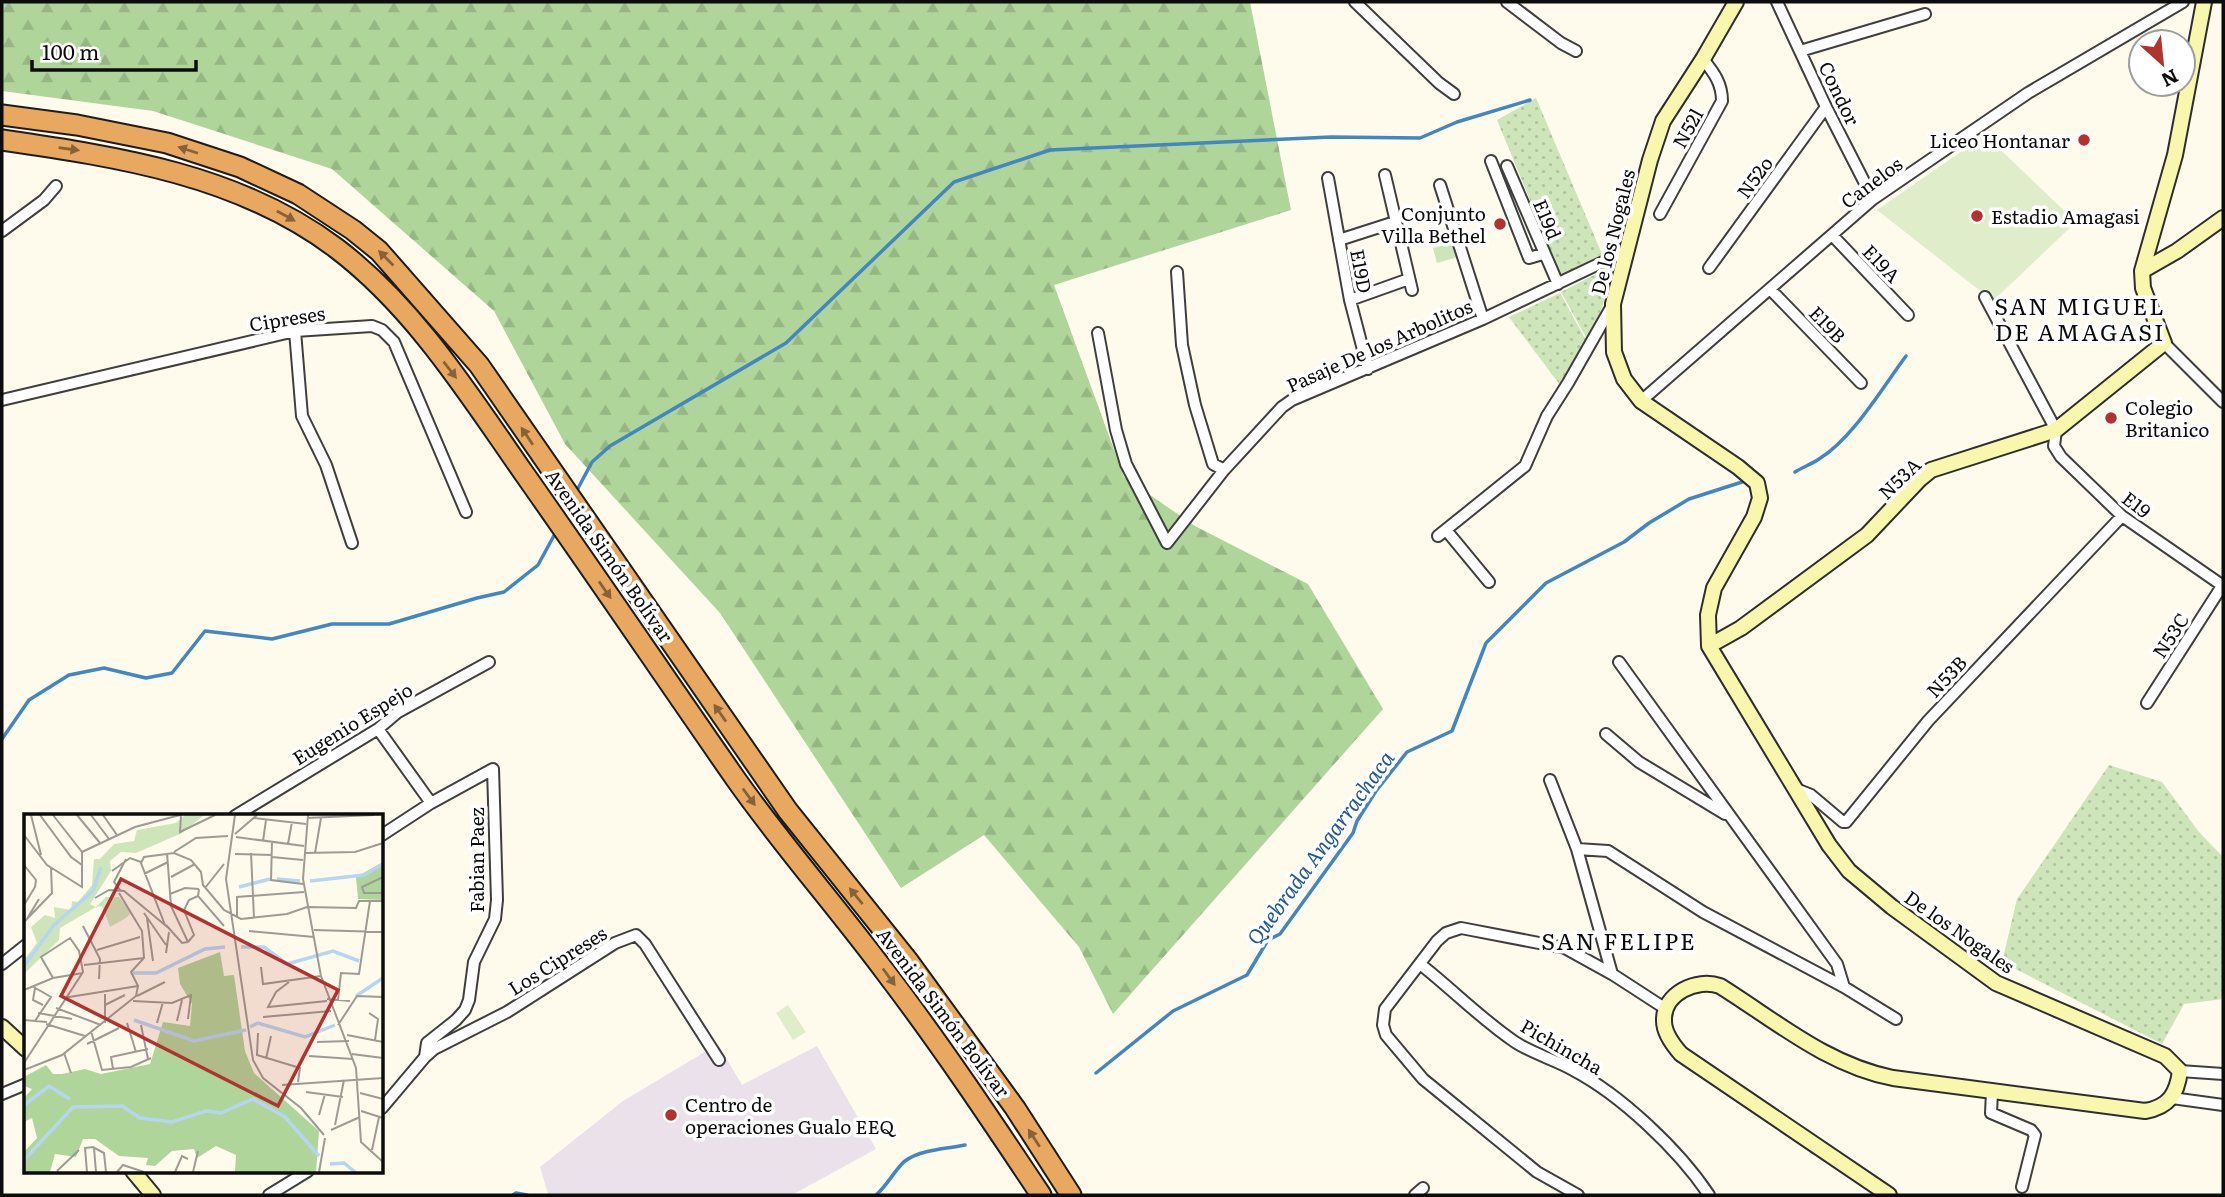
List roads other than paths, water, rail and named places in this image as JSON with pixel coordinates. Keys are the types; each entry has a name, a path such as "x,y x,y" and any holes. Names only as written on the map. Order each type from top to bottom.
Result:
{"highway":[{"name":"Avenida Simón Bolívar","path":"2,116 77,125 166,143 240,167 298,194 380,251 479,365 788,811 909,961 1015,1108 1071,1195"},
{"name":"Avenida Simón Bolívar","path":"2,139 86,152 189,176 253,199 290,217 334,247 382,288 452,370 751,801 887,974 992,1121 1041,1195"}],"street":[{"path":"1355,2 1439,83 1454,94"},
{"path":"1507,2 1561,43 1576,51"},
{"name":"De los Nogales","path":"1735,2 1703,60 1662,121 1613,304 1614,352 1624,379 1642,401 1757,483 1760,498 1754,517 1714,588 1708,615 1709,646 1837,857 1849,870 1892,907 1996,982 2165,1056 2180,1071"},
{"name":"Condor","path":"1777,2 1873,199"},
{"name":"Canelos","path":"1642,401 1873,199 2028,93 2183,2"},
{"path":"2204,2 2175,155 2142,271 2143,288 2164,343 2223,402"},
{"path":"1800,51 1925,14"},
{"name":"N52l","path":"1660,214 1722,101 1718,78 1703,60"},
{"name":"N52o","path":"1709,268 1826,107"},
{"path":"1491,161 1530,258 1543,254"},
{"name":"E19d","path":"1507,166 1558,284"},
{"path":"1350,300 1411,284 1385,175"},
{"name":"E19D","path":"1328,178 1350,300 1368,369"},
{"path":"1440,185 1483,319"},
{"path":"2,231 44,200 56,186"},
{"path":"2142,271 2177,251 2223,218"},
{"path":"1339,240 1395,222"},
{"name":"E19A","path":"1832,236 1908,315"},
{"name":"Pasaje De los Arbolitos","path":"1098,332 1116,430 1126,464 1167,543 1224,470 1282,407 1292,400 1483,319 1626,251"},
{"path":"1177,272 1182,345 1195,405 1213,464 1224,470"},
{"name":"E19B","path":"1770,289 1861,383"},
{"name":"E19","path":"1985,297 2056,430 2054,446 2061,457 2122,516 2223,586"},
{"path":"1489,582 1442,533 1525,466 1547,416 1613,304"},
{"name":"Cipreses","path":"2,400 295,331 372,326 388,335 394,342 466,512"},
{"path":"295,331 302,416 326,465 352,542"},
{"name":"N53A","path":"1709,646 1752,620 1867,536 1931,470 2056,430 2164,343"},
{"name":"N53B","path":"1796,789 1811,795 1846,822 1928,721 2122,516"},
{"name":"N53C","path":"2147,703 2223,586"},
{"name":"Eugenio Espejo","path":"238,814 378,729 398,712 489,662"},
{"path":"1619,662 1838,964 1844,987"},
{"path":"378,729 431,803"},
{"path":"1606,734 1639,762 1732,819"},
{"name":"Fabian Paez","path":"383,834 431,803 493,769 498,900 495,919 474,962 470,1000 465,1010 427,1043 425,1057"},
{"path":"1550,780 1577,849 1612,974"},
{"path":"1577,849 1608,851 1703,912 1844,987 1896,1019"},
{"path":"1578,1195 1525,1162 1423,1079 1391,1043 1383,1026 1385,1009 1446,933 1461,928 1553,944 1576,953 1666,1009"},
{"name":"Los Cipreses","path":"383,1107 434,1049 507,1012 615,943 636,935 645,944 719,1060"},
{"path":"2,964 24,947"},
{"name":"Pichincha","path":"1420,964 1514,1041 1573,1070 1628,1107 1667,1145 1709,1195"},
{"path":"1889,1195 1681,1054 1665,1030 1663,1019 1666,1009 1683,989 1714,984 1759,1010 1808,1045 1857,1068 1893,1077 2133,1111 2156,1109 2172,1098 2176,1092 2180,1071 2223,1074"},
{"path":"2,1027 24,1047"},
{"path":"2,1094 24,1085"},
{"path":"1992,1092 1992,1113 2031,1130 2035,1135 2022,1186"},
{"path":"2172,1098 2223,1105"},
{"path":"134,1172 153,1195"},
{"path":"270,1195 306,1172"}],"waterway":[{"path":"576,492 592,462 610,446 786,343 954,182 1050,150 1331,137 1420,138 1457,122 1530,100"},
{"name":"Quebrada Angarrachaca","path":"1795,472 1819,459 1844,439 1906,356"},
{"name":"Quebrada Angarrachaca","path":"1096,1073 1173,1011 1247,975 1268,940 1280,934 1353,833 1357,821 1376,791 1407,752 1452,731 1486,643 1546,583 1624,542 1689,499 1742,482"},
{"path":"2,739 29,700 69,675 104,668 146,678 172,673 205,631 272,639 332,624 389,624 504,592 538,565 557,530"},
{"name":"Quebrada Angarrachaca","path":"876,1195 911,1157 965,1145"},
{"name":"Quebrada Angarrachaca","path":"513,1195 527,1195"}],"place":[{"name":"Liceo Hontanar","path":"2084,140"},
{"name":"Estadio Amagasi","path":"1977,216"},
{"name":"Conjunto Villa Bethel","path":"1500,224"},
{"name":"Colegio Britanico","path":"2111,418"},
{"name":"Centro de operaciones Gualo EEQ","path":"671,1115"}],"district":[{"name":"SAN MIGUEL DE AMAGASI","path":"2080,318"},
{"name":"SAN FELIPE","path":"1619,940"}]}
